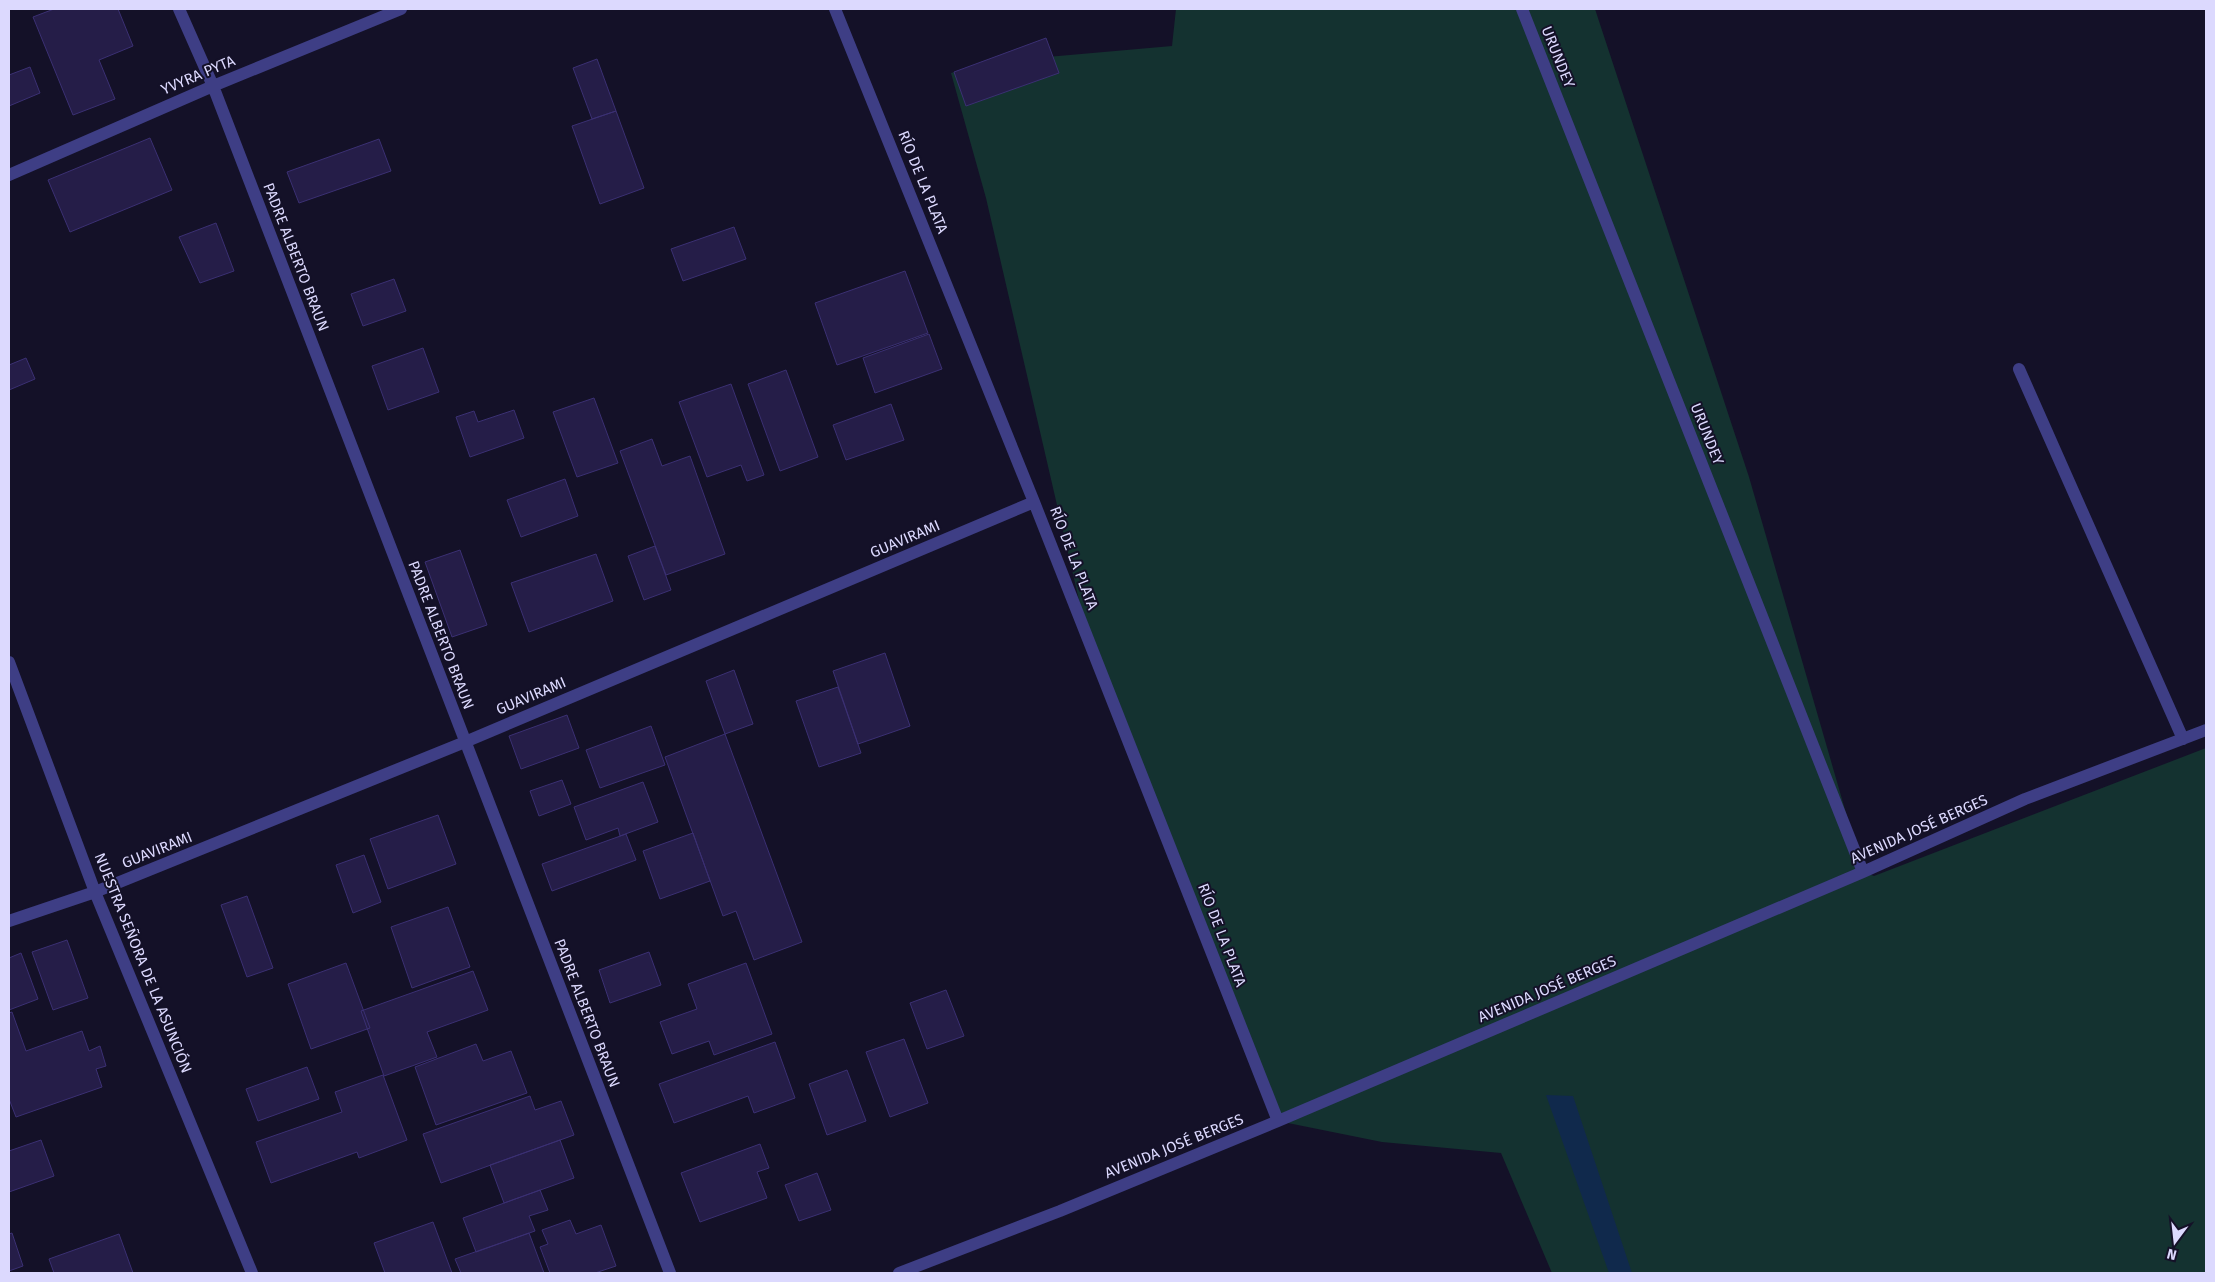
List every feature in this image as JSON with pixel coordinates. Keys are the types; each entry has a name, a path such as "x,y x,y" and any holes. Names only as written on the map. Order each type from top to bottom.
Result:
{"street":[{"name":"PADRE ALBERTO BRAUN","path":"179,9 213,86 670,1273"},
{"name":"YVYRA PYTA","path":"9,174 213,86 401,9"},
{"name":"RÍO DE LA PLATA","path":"835,9 1034,502 1278,1121"},
{"name":"URUNDEY","path":"1522,9 1862,872"},
{"path":"2019,369 2183,739"},
{"name":"GUAVIRAMI","path":"9,920 96,892 465,742 1034,502"},
{"name":"NUESTRA SEÑORA DE LA ASUNCIÓN","path":"9,662 96,892 252,1273"},
{"name":"AVENIDA JOSÉ BERGES","path":"899,1273 1060,1211 1278,1121 1862,872 2025,799 2206,730"}],"green space":[{"path":"1176,9 1595,9 1749,477 1863,872 1874,876 2206,748 2206,1273 1552,1273 1501,1153 1382,1142 1278,1121 1088,639 986,198 951,73 989,62 1172,46"}],"water":[{"path":"1546,1095 1573,1096 1632,1273 1609,1273"}],"building":[{"path":"54,9 118,9 133,46 99,60 115,99 73,115 33,17"},
{"path":"1046,38 1059,73 966,106 954,72"},
{"path":"597,59 616,111 592,119 573,68"},
{"path":"30,67 40,93 9,106 9,75"},
{"path":"616,111 644,188 600,204 572,126"},
{"path":"150,138 172,190 70,232 48,180"},
{"path":"379,139 391,171 299,203 287,172"},
{"path":"216,223 234,271 200,283 179,237"},
{"path":"734,227 746,259 683,281 671,249"},
{"path":"905,271 928,333 837,365 815,303"},
{"path":"394,279 406,311 363,326 351,294"},
{"path":"929,334 942,369 875,393 863,358"},
{"path":"423,348 439,392 388,410 372,366"},
{"path":"26,358 35,379 9,390 9,365"},
{"path":"786,370 818,457 780,471 748,384"},
{"path":"731,384 764,475 747,481 741,465 707,477 679,402"},
{"path":"594,398 618,463 577,477 553,412"},
{"path":"891,404 904,440 846,460 833,425"},
{"path":"514,410 524,438 470,457 456,417 474,411 478,422"},
{"path":"652,439 662,466 690,456 725,554 666,575 620,451"},
{"path":"565,479 578,516 521,537 507,500"},
{"path":"655,546 671,590 644,600 628,556"},
{"path":"460,550 487,625 452,637 425,562"},
{"path":"596,554 613,601 529,632 511,583"},
{"path":"885,653 910,726 858,744 833,671"},
{"path":"734,670 753,724 725,734 706,681"},
{"path":"838,687 861,753 819,767 796,701"},
{"path":"567,715 579,748 521,769 509,736"},
{"path":"651,726 665,765 600,788 586,750"},
{"path":"725,734 802,942 754,960 736,911 723,916 665,757"},
{"path":"562,780 571,804 539,816 530,791"},
{"path":"643,782 658,822 620,836 618,828 586,840 574,807"},
{"path":"438,815 456,864 388,889 370,839"},
{"path":"693,833 710,881 660,899 643,851"},
{"path":"626,834 636,860 552,891 542,864"},
{"path":"364,855 381,902 353,913 336,865"},
{"path":"247,896 273,968 247,977 221,905"},
{"path":"448,907 470,967 412,988 391,927"},
{"path":"67,940 88,998 53,1010 32,952"},
{"path":"649,952 661,985 610,1003 599,970"},
{"path":"21,953 38,999 9,1010 9,958"},
{"path":"346,963 370,1028 311,1049 288,984"},
{"path":"746,963 772,1034 714,1055 709,1041 672,1054 660,1022 697,1009 688,984"},
{"path":"473,971 488,1010 427,1032 437,1057 384,1076 361,1011"},
{"path":"946,990 964,1036 927,1049 910,1003"},
{"path":"12,1012 26,1051 82,1031 89,1051 100,1046 106,1066 96,1069 102,1087 16,1117 9,1099 9,1013"},
{"path":"904,1039 928,1103 890,1117 866,1052"},
{"path":"775,1042 795,1098 754,1113 748,1096 674,1123 659,1084"},
{"path":"476,1044 483,1061 511,1051 527,1093 436,1125 415,1067"},
{"path":"307,1067 319,1099 258,1121 246,1089"},
{"path":"847,1070 866,1121 827,1135 809,1084"},
{"path":"383,1075 407,1140 359,1158 357,1152 271,1183 256,1142 342,1112 335,1092"},
{"path":"530,1096 535,1110 561,1101 574,1135 441,1183 423,1134"},
{"path":"41,1140 54,1176 9,1192 9,1151"},
{"path":"560,1140 574,1178 504,1203 490,1165"},
{"path":"760,1144 769,1168 757,1172 767,1198 700,1222 681,1173"},
{"path":"817,1173 831,1210 799,1221 785,1185"},
{"path":"540,1190 548,1210 529,1216 535,1231 476,1252 463,1218"},
{"path":"570,1220 576,1234 601,1225 616,1266 595,1273 550,1273 540,1247 548,1244 542,1230"},
{"path":"433,1222 452,1273 385,1273 374,1243"},
{"path":"12,1233 23,1266 9,1271 9,1234"},
{"path":"529,1233 544,1273 461,1273 455,1259"},
{"path":"119,1234 133,1273 54,1273 49,1259"}]}
